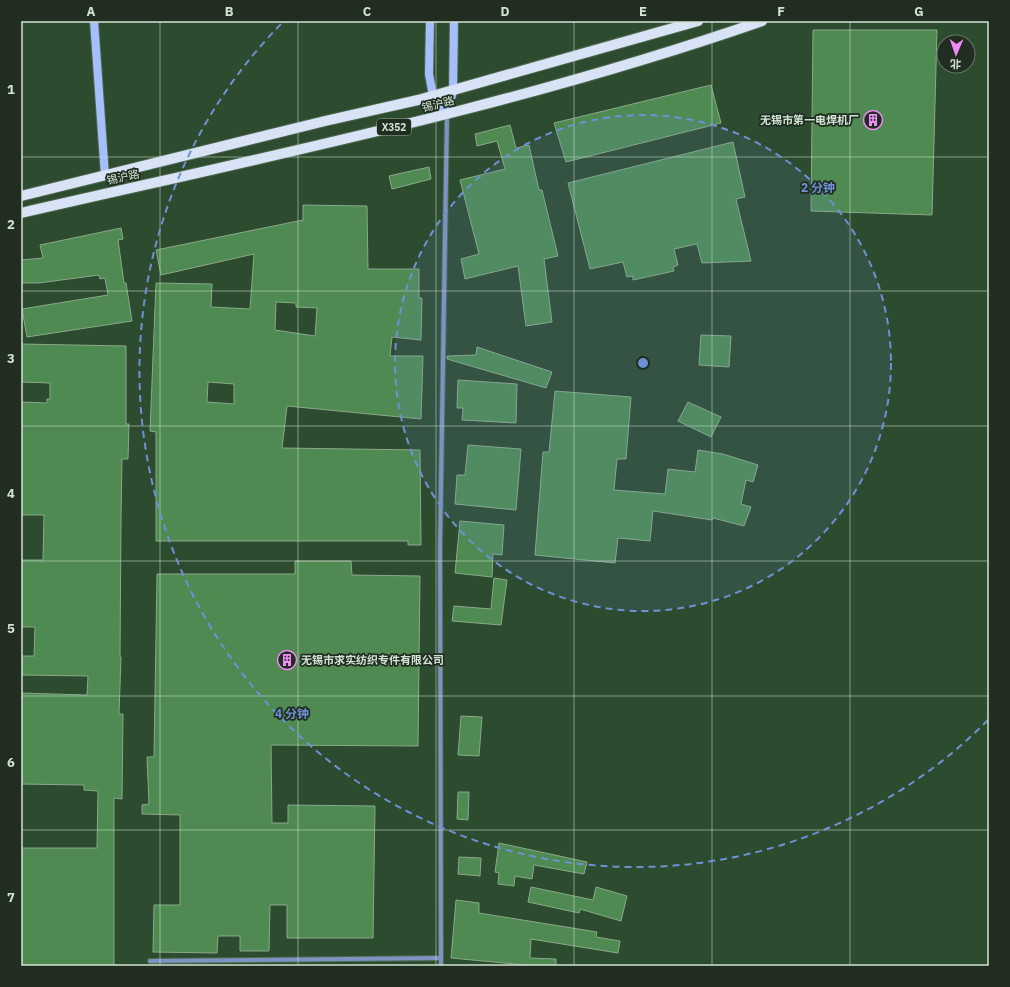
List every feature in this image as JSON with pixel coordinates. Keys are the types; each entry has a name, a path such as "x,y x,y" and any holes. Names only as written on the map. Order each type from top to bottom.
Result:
{"main road":[{"path":"94,21 105,176"},
{"path":"430,21 429,74 433,96 447,114"},
{"path":"447,114 453,91 454,21"},
{"name":"锡沪路","path":"21,196 453,91 698,21"},
{"name":"锡沪路","path":"21,213 447,114 700,43 762,21"}],"street":[{"path":"441,966 440,546 447,114"},
{"path":"150,961 441,958"}],"building":[{"name":"无锡市第一电焊机厂","path":"813,30 937,30 932,215 811,211"},
{"path":"711,85 721,123 566,162 554,123"},
{"path":"510,125 516,148 529,145 539,190 542,190 558,256 544,259 552,322 526,326 518,266 465,279 461,259 479,254 460,180 505,169 497,141 477,146 475,134"},
{"path":"733,142 745,197 736,199 751,261 702,263 697,244 674,249 678,265 673,267 674,271 633,280 633,276 627,277 623,262 590,269 568,183"},
{"path":"429,167 431,179 392,189 389,176"},
{"path":"303,205 367,206 368,269 419,269 419,298 422,298 421,340 392,337 390,356 423,356 421,419 287,406 282,448 420,450 421,545 408,545 408,541 156,541 156,432 150,431 156,283 212,284 211,307 250,309 254,254 161,275 156,250 303,220","holes":["276,302 296,303 296,307 317,308 315,336 275,330","208,382 234,384 234,404 207,402"]},
{"path":"121,228 123,239 118,240 124,283 126,283 132,321 27,337 22,309 108,295 105,278 100,279 99,275 39,283 21,283 21,260 43,258 40,245"},
{"path":"701,335 731,336 729,367 699,365"},
{"path":"21,344 126,346 126,424 129,424 128,459 122,459 121,657 119,714 123,714 122,799 114,798 114,966 21,966 21,848 97,848 98,791 84,790 84,785 21,784 21,693 87,695 88,676 21,675 21,656 34,656 35,627 21,627 21,560 43,560 44,515 21,515 21,402 47,403 47,399 50,399 50,383 21,382"},
{"path":"477,347 552,372 546,388 447,359 447,356 476,355"},
{"path":"458,380 517,384 516,423 462,420 463,408 457,408"},
{"path":"555,391 631,397 626,459 617,459 614,490 665,494 668,469 695,472 698,450 723,454 758,465 753,482 746,480 741,504 751,507 744,526 713,518 712,520 653,511 650,541 618,538 615,563 535,555 543,452 549,452"},
{"path":"688,402 721,417 711,437 678,421"},
{"path":"468,445 521,449 516,510 455,504 457,475 465,475"},
{"path":"460,521 504,525 502,555 493,554 492,577 455,573"},
{"path":"295,561 351,561 352,575 420,576 418,746 271,745 272,823 288,823 288,805 375,806 373,938 287,938 287,905 270,905 269,951 240,951 240,936 218,936 217,953 153,952 154,905 180,905 180,815 142,814 142,805 149,804 147,757 154,757 157,574 295,574"},
{"path":"494,578 507,580 501,625 452,621 454,606 491,609"},
{"path":"461,716 482,717 479,756 458,755"},
{"path":"458,792 469,792 468,820 457,819"},
{"path":"499,843 587,862 584,874 534,865 532,879 515,876 514,886 498,884 499,873 495,872"},
{"path":"459,857 481,858 480,876 458,874"},
{"path":"531,887 593,900 596,887 627,896 621,921 580,909 579,913 528,902"},
{"path":"456,900 479,903 479,913 597,932 596,937 620,941 618,953 531,939 530,958 556,959 556,966 536,966 451,958"}],"place":[{"name":"无锡市第一电焊机厂","path":"873,120"},
{"name":"无锡市求实纺织专件有限公司","path":"287,660"}]}
